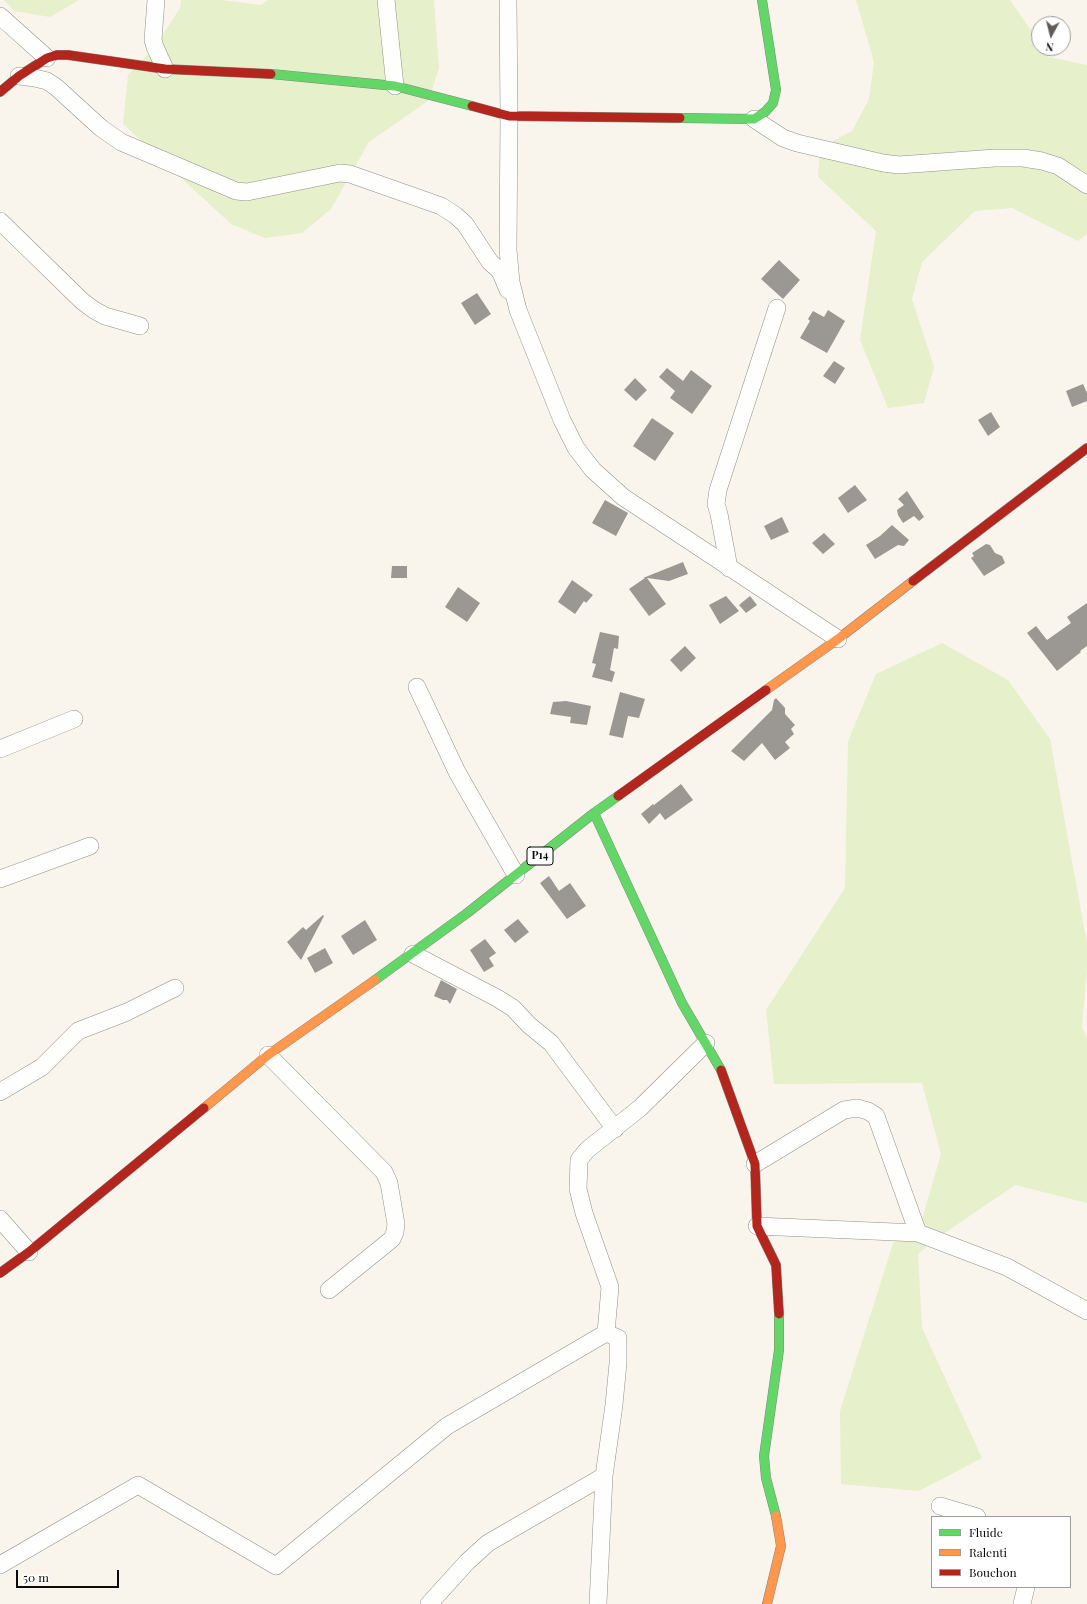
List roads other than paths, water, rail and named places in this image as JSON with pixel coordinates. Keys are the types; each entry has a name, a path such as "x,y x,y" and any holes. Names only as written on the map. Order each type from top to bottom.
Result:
{"street":[{"path":"156,0 153,40 154,47 165,69"},
{"path":"386,0 395,86"},
{"path":"508,0 508,250 512,282 518,310"},
{"path":"754,119 765,112 773,103 776,90 762,0"},
{"path":"0,16 47,58"},
{"path":"0,92 20,76 47,58 57,55 68,55 165,69 252,72 395,86 509,116 754,119 783,138 797,143 883,163 900,165 995,158 1023,158 1042,161 1058,166 1087,185"},
{"path":"20,76 41,80 56,87 101,128 121,142 236,192 247,192 340,173 350,174 441,206 455,214 465,224 490,262 500,271 518,310 562,420 576,448 593,470 623,497 838,639"},
{"path":"0,221 82,301 94,310 105,316 140,326"},
{"path":"729,568 720,514 716,504 718,490 777,308"},
{"name":"P14","path":"0,1273 29,1252 268,1055 413,954 594,813 838,639 1087,448"},
{"path":"416,687 457,772 516,875"},
{"path":"0,749 74,719"},
{"path":"594,813 682,1003 720,1066 755,1164 757,1226 776,1265 779,1307 779,1350 764,1456 766,1478 777,1518 781,1546 769,1603"},
{"path":"0,879 90,846"},
{"path":"413,954 513,1008 529,1025 551,1043 615,1129"},
{"path":"0,1092 42,1067 78,1031 127,1012 175,988"},
{"path":"606,1334 610,1287 584,1213 578,1189 578,1168 581,1156 640,1108 706,1043"},
{"path":"268,1055 384,1172 389,1183 396,1232 392,1239 329,1290"},
{"path":"755,1164 844,1110 857,1108 868,1111 876,1116 918,1233"},
{"path":"0,1219 29,1252"},
{"path":"757,1226 918,1233 1007,1267 1087,1311"},
{"path":"0,1565 138,1485 276,1566 447,1426 606,1334 618,1338 618,1363 604,1476 598,1604"},
{"path":"429,1604 467,1562 488,1543 604,1476"},
{"path":"940,1506 974,1516"},
{"path":"1022,1604 1026,1588"}]}
